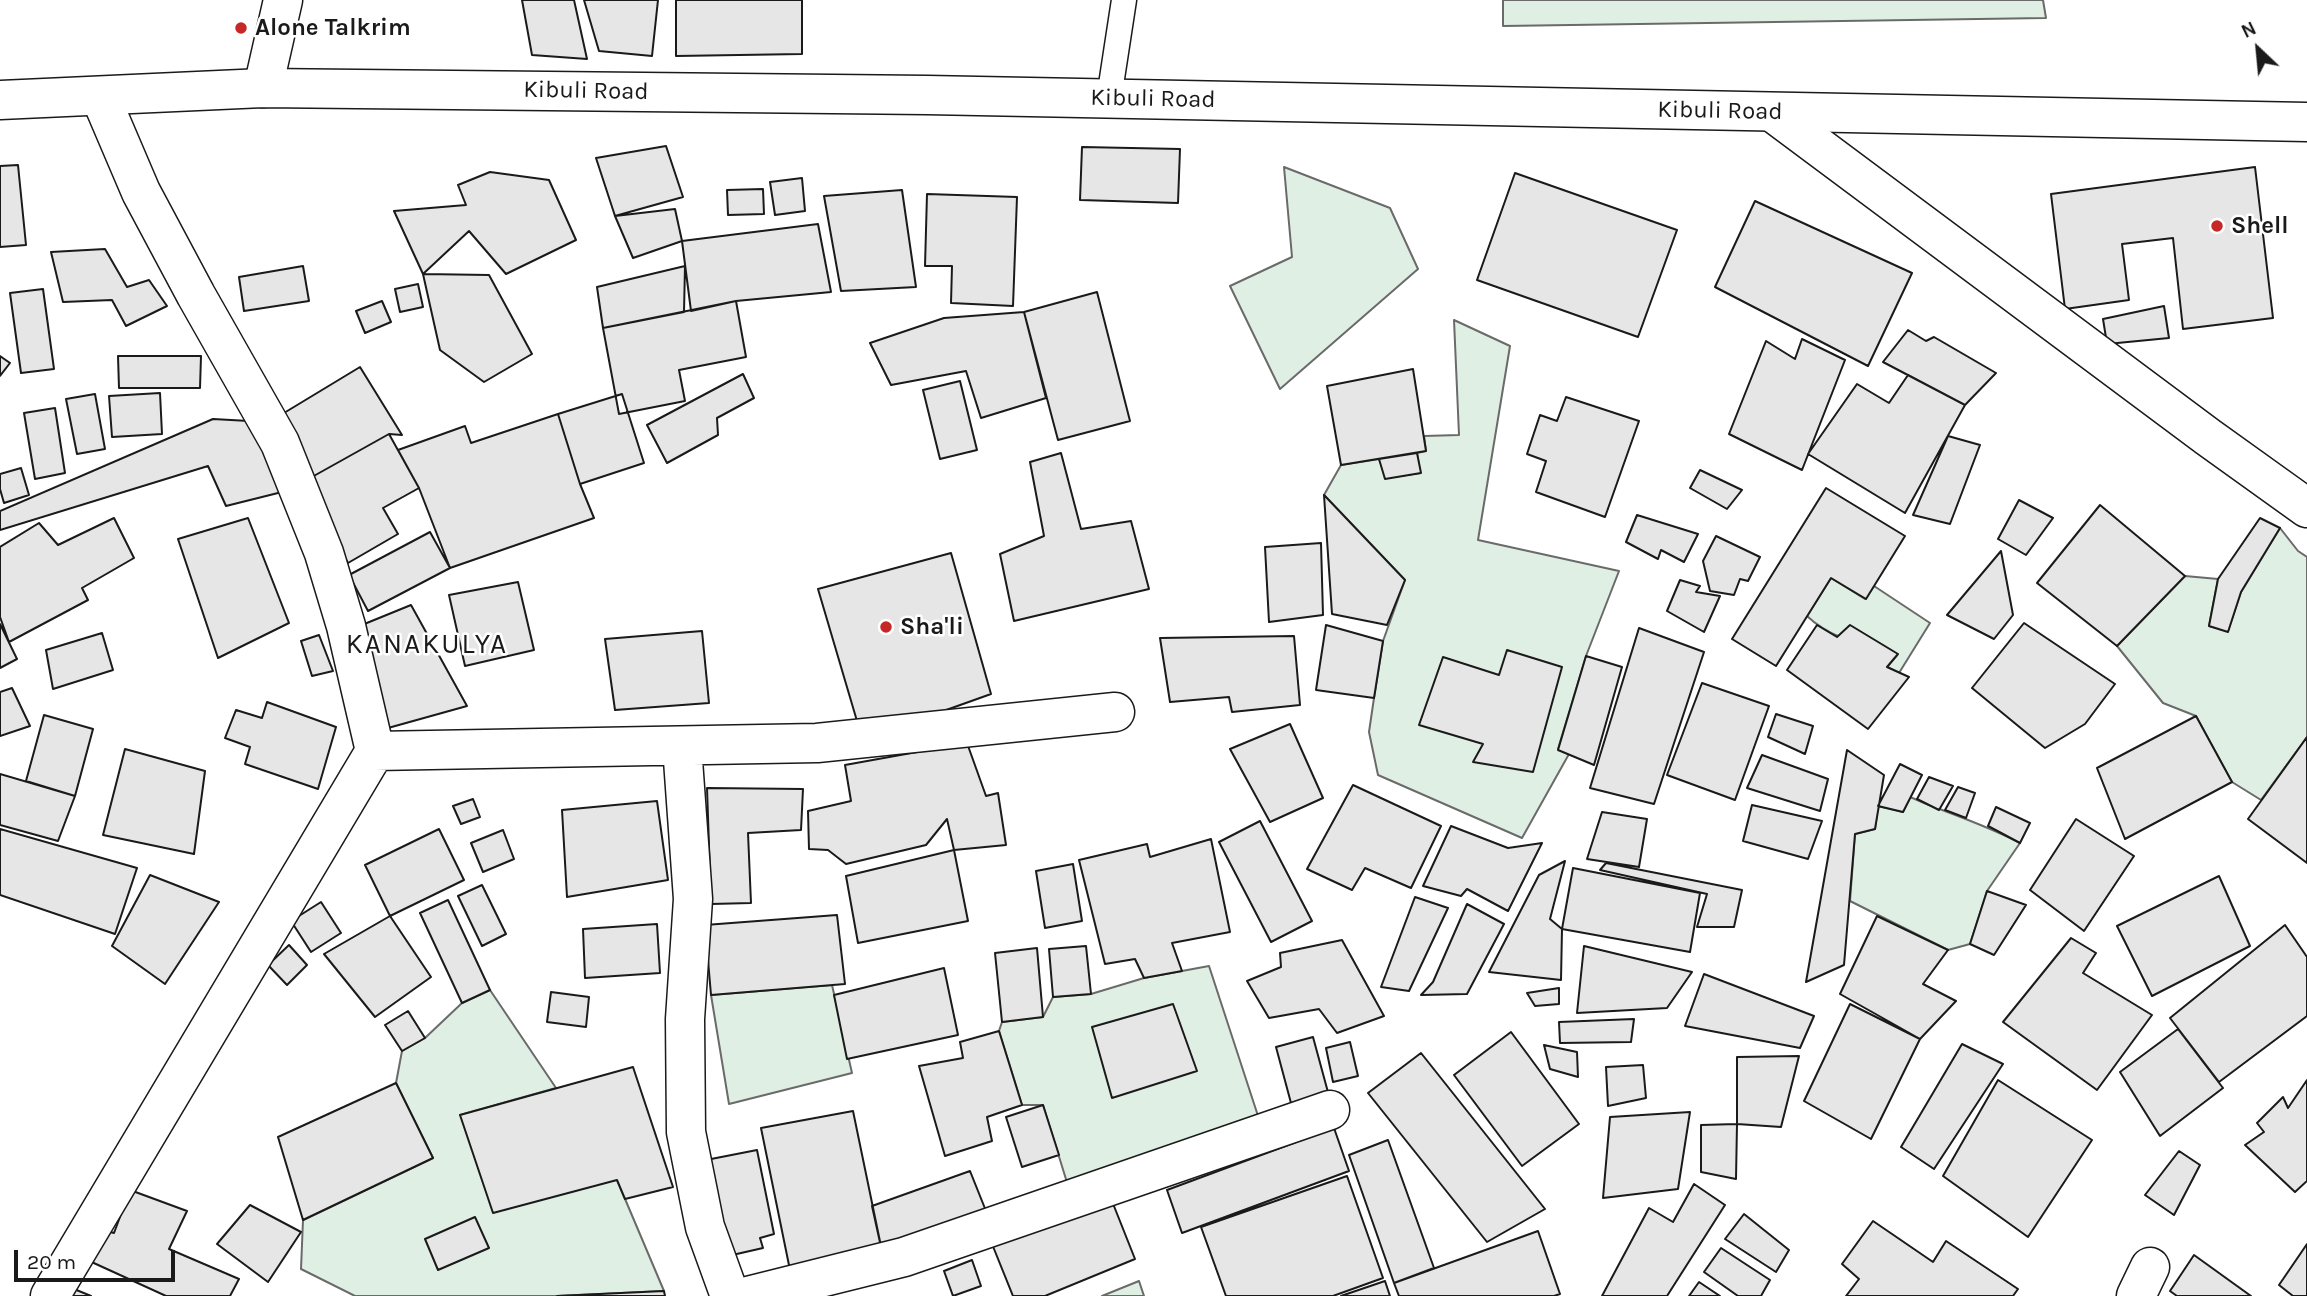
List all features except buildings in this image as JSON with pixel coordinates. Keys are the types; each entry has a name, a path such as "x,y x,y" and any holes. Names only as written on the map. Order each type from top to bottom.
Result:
{"street":[{"path":"263,88 283,0"},
{"name":"Kibuli Road","path":"0,100 263,88 1110,99 2307,122"},
{"path":"50,1296 375,751 346,626 324,553 280,443 141,191 100,96"},
{"path":"1772,112 2208,438 2307,508"},
{"path":"375,751 817,743 1115,712"},
{"path":"682,746 693,900 685,1019 686,1132 705,1227 730,1296"},
{"path":"748,1296 904,1258 1330,1110"}],"lane":[{"path":"1110,99 1124,0"}],"green space":[{"path":"1503,0 2043,0 2046,18 1503,26"},
{"path":"1284,167 1390,208 1418,269 1280,389 1230,286 1292,257"},
{"path":"1454,320 1510,346 1478,540 1619,571 1586,656 1558,749 1569,754 1522,838 1378,775 1369,732 1383,641 1405,580 1324,495 1341,465 1379,459 1386,478 1420,473 1417,453 1426,451 1424,436 1459,435"},
{"path":"2280,528 2298,551 2307,557 2307,737 2261,800 2232,782 2196,716 2163,703 2117,646 2185,576 2218,579 2209,626 2228,631 2241,592"},
{"path":"1831,578 1865,599 1874,586 1930,623 1899,673 1887,667 1897,655 1838,636 1807,616"},
{"path":"1910,797 2020,843 1987,891 1970,944 1948,950 1850,901 1855,834 1875,829 1878,806 1903,812"},
{"path":"1209,966 1260,1122 1262,1154 1108,1191 1074,1205 1043,1105 1022,1105 999,1031 1002,1022 1043,1017 1053,997 1091,994 1144,978"},
{"path":"832,985 852,1073 729,1104 711,995"},
{"path":"490,990 556,1088 460,1115 617,1180 664,1291 557,1296 355,1296 301,1269 303,1220 433,1158 396,1083 402,1051 425,1038 462,1003"},
{"path":"1139,1281 1144,1296 1102,1296"}],"place":[{"name":"Alone Talkrim","path":"241,28"},
{"name":"Shell","path":"2217,226"},
{"name":"Sha'li","path":"886,627"}],"district":[{"name":"KANAKULYA","path":"427,645"}]}
